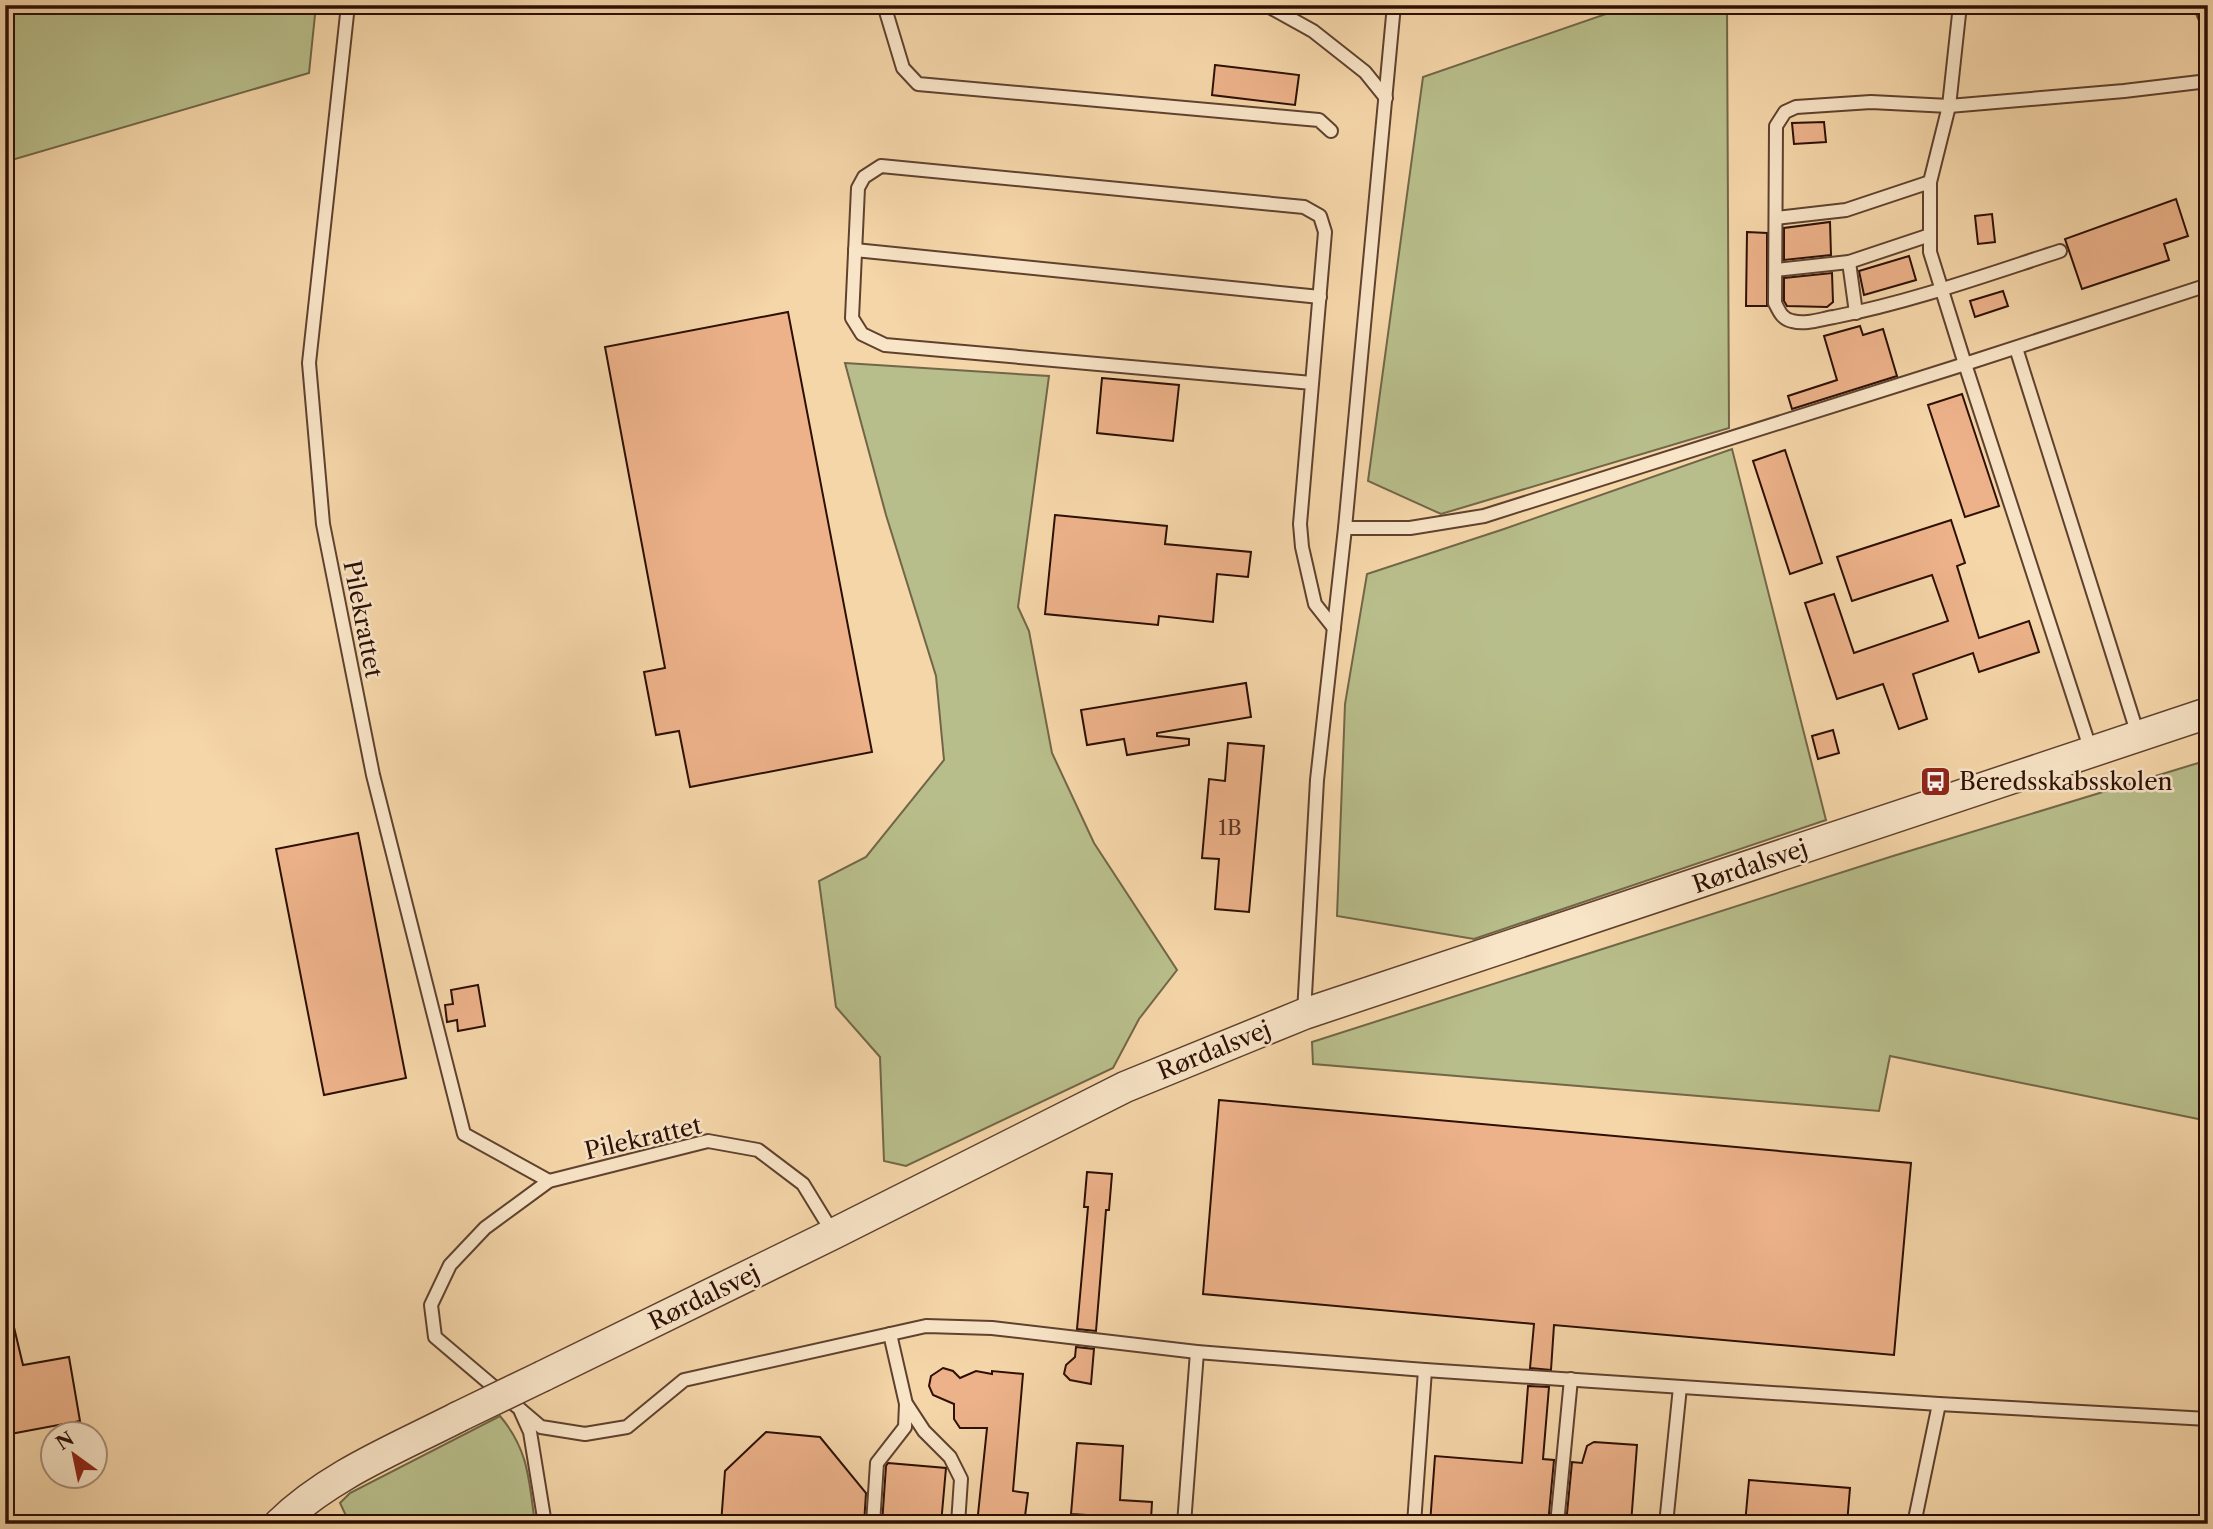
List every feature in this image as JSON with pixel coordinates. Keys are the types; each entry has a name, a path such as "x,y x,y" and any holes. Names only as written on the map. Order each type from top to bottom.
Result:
{"street":[{"name":"Rørdalsvej","path":"279,1524 316,1494 352,1471 1125,1087 1304,1014 2208,713"}],"lane":[{"name":"Pilekrattet","path":"348,5 309,363 323,524 373,775 464,1134 549,1181"},
{"path":"884,5 903,68 918,84 1319,120 1331,131"},
{"path":"1266,5 1313,31 1365,72 1386,98"},
{"path":"1304,1014 1317,780 1345,528 1394,5"},
{"path":"1960,5 1949,106 1930,182 1930,252 2091,751"},
{"path":"2200,5 2208,24"},
{"path":"2060,251 1856,313 1803,323 1789,321 1780,314 1775,303 1776,125 1784,113 1796,107 1871,102 1949,106 2208,81"},
{"path":"1312,383 885,345 862,334 852,318 858,188 864,177 881,166 1304,207 1320,216 1325,232 1300,524 1301,547 1315,604 1334,628"},
{"path":"1776,218 1846,210 1930,182"},
{"path":"1776,270 1849,262 1930,235"},
{"path":"855,250 1320,297"},
{"path":"1849,262 1856,313"},
{"path":"1345,528 1410,528 1484,516 2208,285"},
{"path":"2015,348 2138,736"},
{"name":"Pilekrattet","path":"833,1234 803,1184 758,1150 708,1141 549,1181 485,1228 450,1265 431,1305 435,1337 541,1427 586,1434 627,1427 684,1380 890,1334"},
{"path":"873,1524 877,1463 905,1427 906,1404 890,1334 926,1326 992,1328 1197,1352 1425,1370 2208,1419"},
{"path":"1184,1524 1197,1352"},
{"path":"1414,1524 1425,1370"},
{"path":"1557,1524 1571,1379"},
{"path":"1666,1524 1679,1387"},
{"path":"906,1404 924,1431 950,1457 961,1479 958,1524"},
{"path":"1913,1524 1939,1404"},
{"path":"520,1409 530,1432 545,1524"}],"green space":[{"path":"5,5 316,5 309,73 5,162"},
{"path":"1632,5 1727,5 1729,428 1441,514 1368,481 1423,77"},
{"path":"845,363 1049,376 1018,607 1029,631 1052,753 1094,843 1177,970 1139,1019 1113,1068 906,1166 884,1161 880,1057 836,1007 819,881 866,857 944,760 936,676 886,515"},
{"path":"1732,449 1826,820 1474,939 1337,916 1345,704 1367,574"},
{"path":"2208,760 2208,1121 1890,1056 1879,1111 1313,1064 1312,1042 1893,856"},
{"path":"500,1416 517,1441 522,1454 529,1480 535,1524 360,1524 348,1520 340,1503 350,1493"}],"building":[{"path":"1215,65 1299,75 1295,105 1212,95"},
{"path":"1824,122 1826,142 1794,144 1792,123"},
{"path":"2176,199 2188,236 2164,244 2169,260 2082,289 2065,239"},
{"path":"1992,214 1995,242 1978,244 1975,216"},
{"path":"1830,222 1831,255 1784,260 1784,228"},
{"path":"1747,232 1767,233 1767,306 1746,306"},
{"path":"1909,256 1916,280 1864,295 1859,271"},
{"path":"1832,273 1833,302 1827,307 1787,306 1784,301 1784,278"},
{"path":"2003,291 2008,306 1975,317 1970,301"},
{"path":"788,312 872,752 690,787 679,731 656,735 644,672 665,668 605,347"},
{"path":"1860,326 1863,335 1883,329 1897,376 1792,409 1788,396 1837,380 1824,336"},
{"path":"1102,378 1179,385 1173,441 1097,433"},
{"path":"1962,394 1999,506 1965,517 1928,405"},
{"path":"1785,450 1822,563 1790,574 1753,461"},
{"path":"1055,515 1167,526 1165,544 1251,552 1248,577 1217,574 1213,622 1159,616 1158,625 1045,614"},
{"path":"1951,520 1965,563 1957,566 1979,638 2029,621 2039,652 1979,672 1973,653 1913,674 1927,719 1899,729 1883,684 1837,699 1805,603 1834,594 1854,653 1948,621 1932,575 1852,601 1837,557"},
{"path":"1246,683 1251,717 1157,733 1157,736 1189,739 1189,745 1127,755 1124,739 1087,745 1081,710"},
{"path":"1833,730 1839,753 1818,759 1812,736"},
{"path":"1228,743 1264,746 1249,912 1215,909 1219,859 1202,858 1209,779 1225,781"},
{"path":"358,833 406,1078 324,1095 276,849"},
{"path":"478,985 485,1026 458,1031 457,1020 447,1022 445,1005 453,1004 451,990"},
{"path":"1219,1100 1911,1163 1894,1355 1554,1325 1551,1370 1530,1368 1534,1324 1203,1294"},
{"path":"1087,1172 1112,1174 1109,1210 1106,1210 1096,1331 1077,1329 1088,1207 1084,1207"},
{"path":"12,1319 23,1365 69,1357 80,1420 38,1420 38,1429 5,1435 5,1320"},
{"path":"1076,1347 1094,1349 1091,1384 1070,1380 1064,1374 1066,1365 1075,1357"},
{"path":"943,1368 953,1371 960,1378 976,1371 1023,1374 1013,1491 1028,1493 1024,1524 977,1524 987,1428 960,1428 954,1419 954,1404 933,1395 929,1386 931,1376"},
{"path":"1528,1386 1549,1387 1543,1459 1554,1460 1548,1524 1430,1524 1435,1456 1522,1463"},
{"path":"766,1432 820,1437 866,1493 864,1524 721,1524 725,1471"},
{"path":"1594,1442 1637,1445 1631,1524 1566,1524 1572,1462 1582,1463 1587,1446"},
{"path":"1077,1443 1123,1446 1120,1500 1152,1502 1151,1519 1071,1514"},
{"path":"888,1463 946,1468 941,1524 882,1524"},
{"path":"1749,1480 1850,1488 1847,1524 1745,1524"}],"place":[{"name":"Beredsskabsskolen","path":"1936,781"}]}
